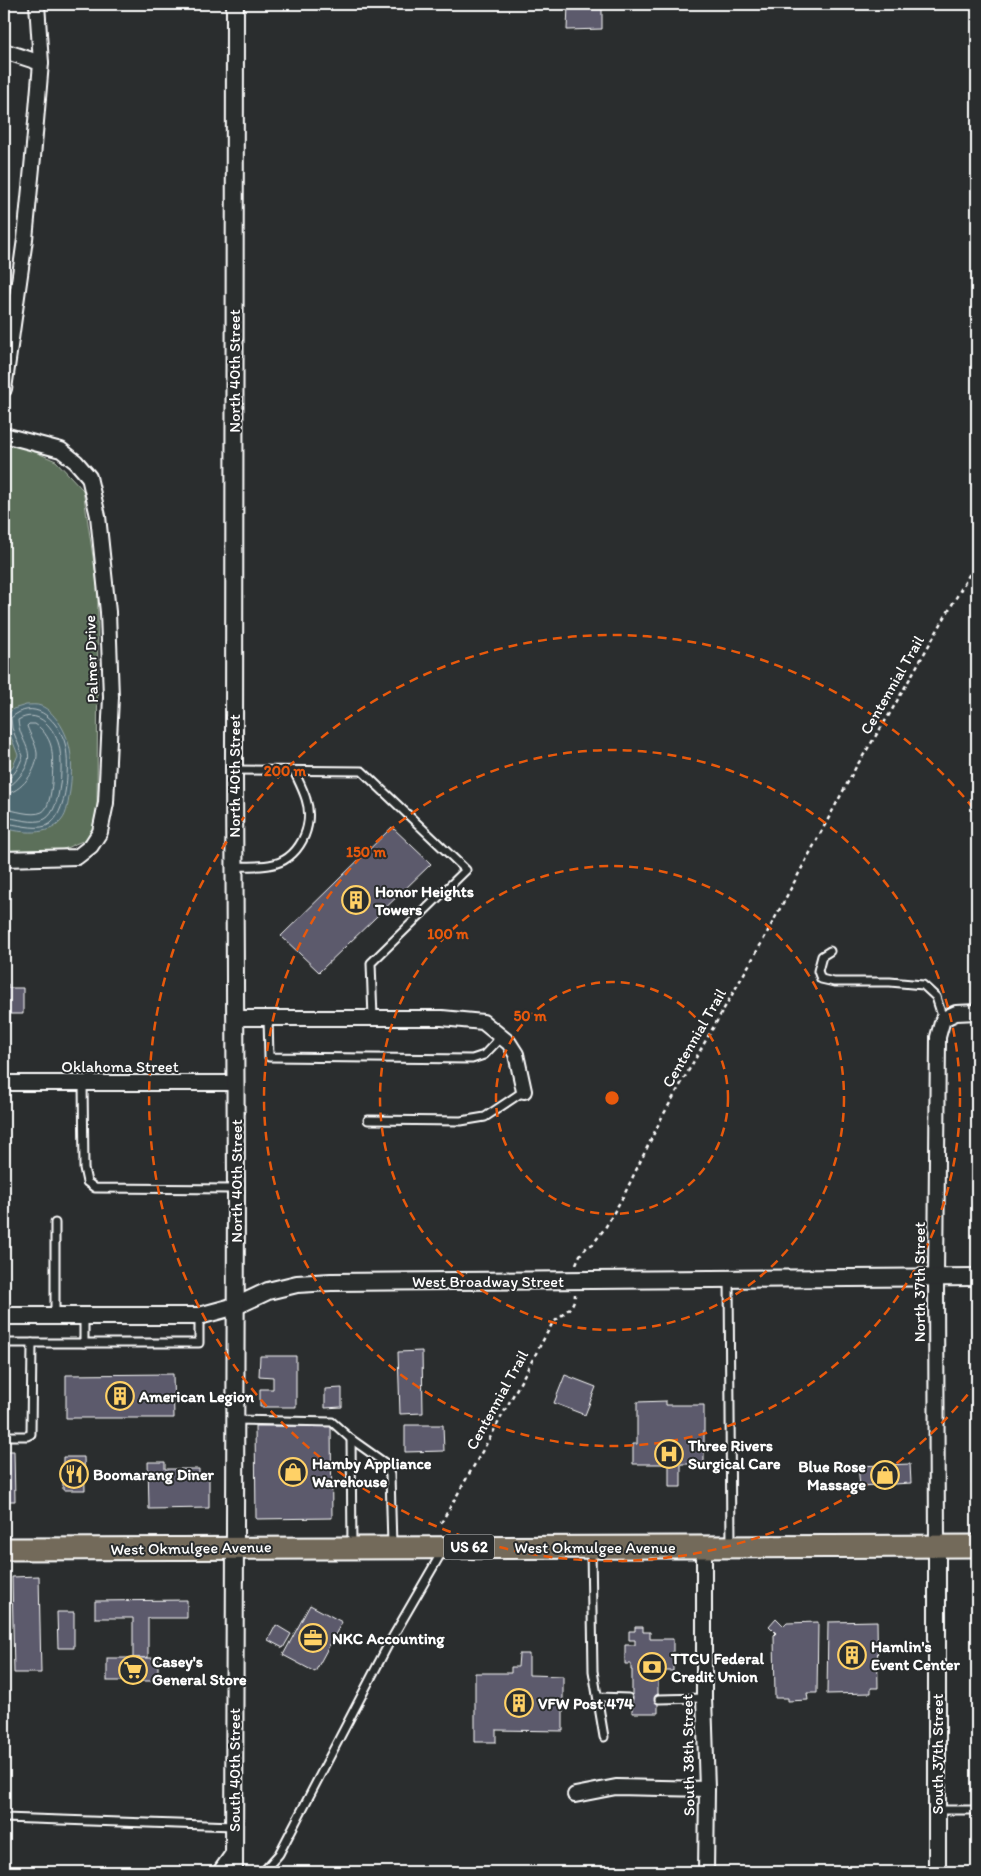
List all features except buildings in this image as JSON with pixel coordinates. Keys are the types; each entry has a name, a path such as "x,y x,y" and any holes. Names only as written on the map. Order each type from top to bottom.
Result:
{"main road":[{"name":"West Okmulgee Avenue","path":"4,1549 977,1546"}],"street":[{"path":"4,389 25,239 41,63 38,4"},
{"name":"North 40th Street","path":"235,4 235,1547"},
{"path":"4,51 41,63"},
{"name":"Palmer Drive","path":"4,435 61,450 76,462 89,477 98,516 106,593 111,697 106,803 100,832 91,846 77,857 4,859"},
{"path":"943,1019 956,1013 977,1012"},
{"path":"236,1018 442,1018 478,1021 488,1024 509,1042 516,1054 524,1091"},
{"name":"North 37th Street","path":"938,1546 936,1278 938,1037 943,1019"},
{"name":"Oklahoma Street","path":"4,1083 236,1083"},
{"name":"West Broadway Street","path":"4,1316 199,1316 236,1306 268,1291 297,1284 331,1282 977,1277"},
{"name":"South 37th Street","path":"937,1872 938,1546"},
{"name":"South 40th Street","path":"234,1872 235,1547"},
{"name":"South 38th Street","path":"704,1547 704,1698 707,1789 706,1872"},
{"path":"575,1795 616,1787 707,1789"},
{"path":"220,1872 234,1852"}],"lane":[{"path":"234,770 362,771 466,870 371,963 373,1018"},
{"path":"234,866 271,865 291,856 304,838 308,823 307,800 294,771"},
{"path":"830,951 822,956 818,971 821,979 834,982 890,982 923,985 936,997 943,1019"},
{"path":"268,1018 269,1057 472,1059 484,1055 502,1036"},
{"path":"83,1083 84,1168 87,1182 95,1188 236,1189"},
{"path":"368,1120 461,1122 485,1117 524,1091"},
{"path":"54,1223 54,1316"},
{"path":"729,1279 731,1548"},
{"path":"84,1316 84,1343"},
{"path":"4,1343 199,1342 199,1316"},
{"path":"4,1436 27,1436 31,1434 32,1343"},
{"path":"235,1420 332,1422 351,1440 385,1463 390,1475 392,1547"},
{"path":"351,1440 352,1547"},
{"path":"263,1872 279,1854 388,1645 445,1547"},
{"path":"591,1547 593,1671 604,1737"},
{"path":"598,1697 628,1698"},
{"path":"659,1699 704,1698"},
{"path":"937,1810 977,1810"},
{"path":"4,1818 234,1826"}],"path":[{"name":"Centennial Trail","path":"441,1523 552,1324 561,1314 570,1310 575,1300 576,1264 580,1255 587,1247 593,1244 605,1228 624,1195 662,1117 761,944 856,768 977,561"}],"green space":[{"path":"4,444 19,445 56,461 83,490 98,590 97,825 87,839 57,852 4,852"}],"water":[{"path":"26,705 38,705 51,712 67,737 71,754 72,772 65,814 56,826 34,832 4,828 4,777 13,766 18,755 5,716 13,709"}],"place":[{"name":"Honor Heights Towers","path":"356,900"},
{"name":"American Legion","path":"120,1396"},
{"name":"Three Rivers Surgical Care","path":"669,1454"},
{"name":"Hamby Appliance Warehouse","path":"293,1472"},
{"name":"Boomarang Diner","path":"74,1474"},
{"name":"Blue Rose Massage","path":"885,1475"},
{"name":"NKC Accounting","path":"313,1638"},
{"name":"Hamlin's Event Center","path":"852,1655"},
{"name":"TTCU Federal Credit Union","path":"652,1667"},
{"name":"Casey's General Store","path":"133,1670"},
{"name":"VFW Post 474","path":"519,1703"}]}
